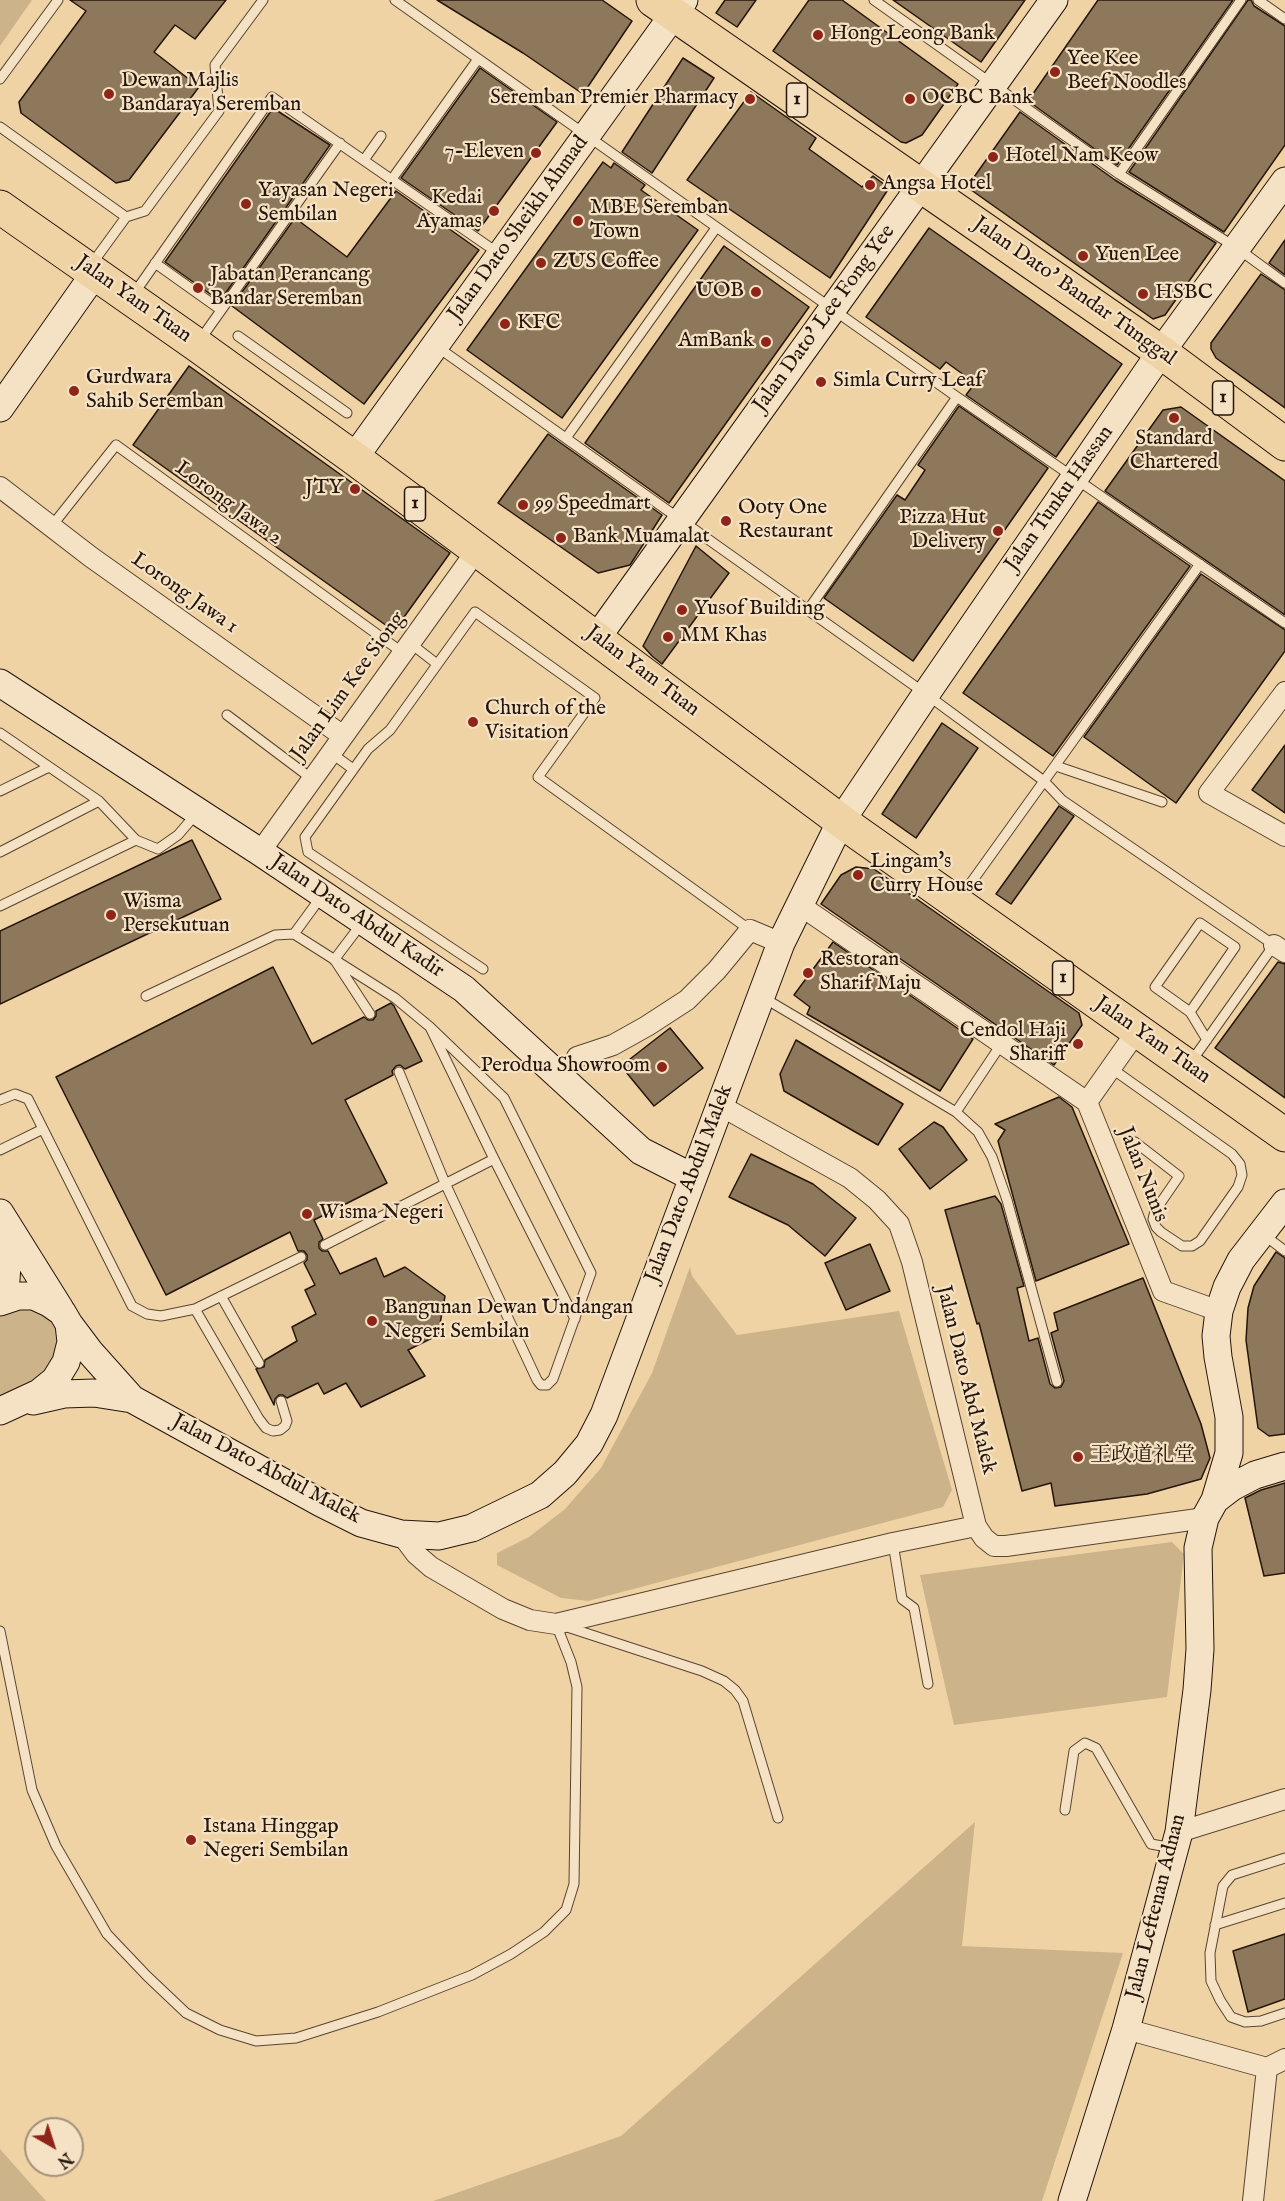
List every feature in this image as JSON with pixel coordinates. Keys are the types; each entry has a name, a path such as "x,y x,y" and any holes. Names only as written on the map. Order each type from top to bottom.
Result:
{"highway":[{"name":"Jalan Dato' Bandar Tunggal","path":"670,5 921,185 1161,352 1285,444"},
{"name":"Jalan Yam Tuan","path":"0,207 197,345 249,363 354,458 596,639 841,821 1285,1135"}],"main road":[{"name":"Jalan Dato' Lee Fong Yee","path":"596,639 1054,0"},
{"name":"Jalan Dato Sheikh Ahmad","path":"354,458 586,136 670,5"},
{"name":"Jalan Tunku Hassan","path":"841,821 1161,352 1285,181"},
{"path":"0,408 92,271"},
{"name":"Jalan Dato Abdul Kadir","path":"0,683 260,852 464,989 641,1151 692,1177"},
{"name":"Jalan Dato Abdul Malek","path":"0,1213 65,1318 96,1360 132,1399 360,1522 402,1534 439,1536 472,1528 510,1511 540,1495 565,1473 589,1444 604,1414 781,943 798,904 841,821"},
{"name":"Jalan Leftenan Adnan","path":"1072,2201 1126,2028 1177,1840 1197,1690 1200,1649 1198,1548 1229,1453 1229,1417 1216,1336 1219,1311 1227,1287 1242,1260 1285,1203"},
{"path":"0,1213 8,1248 6,1280 0,1300 18,1296 34,1296 65,1318 70,1342 66,1362 55,1380 39,1393 5,1409"},
{"path":"5,1409 64,1395 94,1393 132,1399"},
{"path":"1210,1509 1232,1487 1255,1475 1285,1466"}],"street":[{"name":"Lorong Jawa 1","path":"0,487 51,527 343,736"},
{"name":"Jalan Lim Kee Siong","path":"260,852 477,550"},
{"path":"1285,692 1209,793 1285,836"},
{"path":"798,904 1088,1102 1137,1031"},
{"path":"577,1058 613,1045 687,1000 717,970 750,930 781,943"},
{"name":"Jalan Nunis","path":"1088,1102 1162,1291 1219,1311"},
{"name":"Jalan Dato Abd Malek","path":"720,1105 850,1178 899,1224 912,1262 976,1526"},
{"path":"402,1534 416,1554 431,1567 503,1609 530,1620 556,1624 893,1543 976,1526 984,1538 994,1546 1006,1546 1210,1509"},
{"path":"1177,1840 1285,1799"},
{"path":"1126,2028 1267,2068 1285,2059"},
{"path":"1253,2201 1267,2068"}],"lane":[{"path":"0,79 58,0"},
{"path":"92,271 126,217 146,211 219,111 215,65 263,0"},
{"path":"395,0 957,397 1285,623"},
{"path":"1119,174 1241,0"},
{"path":"1258,0 1285,19"},
{"path":"876,1 1119,174 1237,248 1285,283"},
{"path":"392,179 478,59"},
{"path":"131,298 272,97 500,255"},
{"path":"0,127 126,217"},
{"path":"364,160 381,136"},
{"path":"197,345 340,143"},
{"path":"566,438 716,228"},
{"path":"155,263 221,310"},
{"path":"237,336 249,363 347,413"},
{"path":"435,345 926,694 1044,781 1062,800 1280,948 1188,1066"},
{"path":"808,610 957,397"},
{"name":"Lorong Jawa 2","path":"51,527 116,445 406,648"},
{"path":"957,903 1200,564"},
{"path":"483,969 308,852 305,837 368,748 390,729 475,612 595,698 538,777 750,930"},
{"path":"406,648 437,664"},
{"path":"227,715 312,779"},
{"path":"0,733 99,801 136,840 158,849 178,835 198,812"},
{"path":"331,753 353,769"},
{"path":"1056,766 1162,802"},
{"path":"0,791 49,767"},
{"path":"0,852 99,801"},
{"path":"0,906 136,840"},
{"path":"294,934 323,895"},
{"path":"334,960 363,921"},
{"path":"1190,1012 1235,947 1200,923 1155,987 1190,1012 1207,1040"},
{"path":"146,996 275,935 294,934 394,998 430,1026 492,1084 504,1098 515,1118 591,1273 553,1379 547,1385 541,1385 445,1183 399,1072"},
{"path":"334,960 370,1014"},
{"path":"760,996 956,1112 978,1132 992,1157 1007,1200 1057,1382"},
{"path":"430,1026 575,1319"},
{"path":"956,1112 1002,1043"},
{"path":"1111,1068 1232,1154 1240,1164 1242,1175 1238,1187 1200,1240 1192,1246 1182,1246 1156,1227 1153,1219 1155,1211 1179,1176 1135,1142"},
{"path":"0,1100 15,1094 28,1099 132,1306 147,1314 161,1316 195,1309 301,1257"},
{"path":"0,1150 43,1129"},
{"path":"325,1245 494,1159"},
{"path":"1262,1233 1285,1251"},
{"path":"221,1296 259,1363"},
{"path":"195,1309 266,1428 273,1431 285,1426 287,1416 281,1401"},
{"path":"893,1543 902,1599 914,1608 928,1684"},
{"path":"0,1630 32,1790 56,1846 107,1934 186,2013 220,2030 256,2041 306,2035 378,2012 472,1975 544,1932 566,1910 574,1884 577,1688 571,1662 556,1624"},
{"path":"556,1624 702,1671 724,1681 735,1690 743,1701 778,1818"},
{"path":"1065,1810 1074,1751 1085,1743 1096,1748 1150,1844 1177,1840"},
{"path":"1285,1858 1232,1875 1223,1886 1210,1953 1211,1982 1231,2018 1245,2022 1285,2013"},
{"path":"1215,1925 1285,1903"}],"shaded area":[{"path":"0,0 32,0 0,46"},
{"path":"690,1267 692,1276 737,1335 899,1311 952,1490 943,1507 588,1601 561,1598 497,1565 497,1553 529,1537 565,1509 601,1468 652,1373"},
{"path":"30,1306 51,1320 57,1330 59,1343 55,1357 48,1368 31,1381 0,1396 0,1311"},
{"path":"1172,1542 1184,1554 1167,1697 954,1725 920,1575"},
{"path":"975,1822 962,1946 1123,1953 1042,2201 433,2201 621,2136"},
{"path":"0,2149 46,2201 0,2201"}],"building":[{"name":"Dewan Majlis Bandaraya Seremban","path":"70,0 226,0 195,39 175,25 154,52 199,87 129,180 116,183 21,113 19,102 86,11"},
{"path":"437,0 602,0 632,21 583,94 523,53"},
{"path":"725,0 756,0 737,27 716,13"},
{"path":"809,0 842,0 958,84 922,135 906,143 901,142 773,51"},
{"path":"893,0 1025,0 981,62"},
{"path":"1098,0 1233,0 1117,165 1028,101"},
{"path":"1248,0 1285,26 1285,145 1224,232 1129,172"},
{"path":"683,58 714,78 652,173 622,152"},
{"path":"480,68 557,122 478,231 401,178"},
{"path":"751,92 816,138 809,149 862,187 873,176 889,188 830,278 687,180"},
{"name":"Yayasan Negeri Sembilan","path":"273,108 330,145 220,301 165,262"},
{"path":"1020,112 1115,180 1216,243 1165,315 1153,319 967,187"},
{"path":"603,162 611,168 614,163 645,185 641,190 698,230 562,418 467,350"},
{"path":"396,191 479,250 364,404 232,306 295,218 347,257"},
{"path":"929,228 1122,364 1056,457 966,395 975,383 946,362 940,369 866,317"},
{"path":"1285,240 1285,275 1269,263"},
{"path":"724,246 809,307 669,503 585,443"},
{"path":"1261,274 1285,290 1285,408 1216,358 1211,349 1211,343"},
{"path":"189,366 450,553 394,631 133,445"},
{"path":"959,406 1048,468 913,661 824,598 897,495 905,500 925,470 918,465"},
{"path":"1181,407 1285,481 1285,615 1105,491 1163,410"},
{"path":"548,434 662,515 630,565 598,573 498,503"},
{"path":"1098,502 1190,566 1053,756 963,693"},
{"name":"Yusof Building","path":"696,546 729,573 662,664 643,646"},
{"path":"1201,574 1285,630 1285,651 1176,803 1084,737"},
{"path":"942,723 978,748 916,838 882,814"},
{"path":"1285,745 1285,813 1252,790"},
{"path":"1059,806 1074,816 1011,904 996,894"},
{"name":"Wisma Persekutuan","path":"192,840 221,899 0,1004 0,931"},
{"path":"856,867 874,869 1079,1013 1082,1025 1054,1065 821,904 841,875"},
{"path":"833,942 973,1039 940,1091 807,1014 810,1007 794,995"},
{"path":"1278,962 1285,964 1285,1098 1215,1048"},
{"path":"273,967 312,1044 364,1017 373,1020 376,1011 391,1003 422,1061 405,1069 400,1065 396,1066 392,1071 393,1075 345,1100 387,1183 314,1220 323,1239 319,1242 319,1248 322,1251 328,1251 340,1274 376,1258 384,1277 405,1267 445,1296 438,1335 408,1350 425,1376 361,1407 346,1383 324,1394 318,1383 287,1398 279,1395 274,1405 256,1369 264,1367 265,1360 297,1341 292,1327 316,1314 305,1290 315,1285 304,1263 307,1255 304,1251 298,1251 290,1232 166,1295 56,1077"},
{"name":"Perodua Showroom","path":"670,1028 703,1068 654,1106 621,1066"},
{"path":"796,1040 903,1104 878,1145 784,1091 780,1074"},
{"path":"1059,1097 1072,1107 1129,1244 1036,1281 998,1141 1005,1130 995,1124"},
{"path":"934,1122 943,1127 967,1160 930,1189 899,1149"},
{"path":"751,1154 813,1184 856,1218 825,1256 788,1225 729,1197"},
{"path":"995,1196 1001,1204 1024,1286 1017,1288 1029,1341 1038,1338 1050,1384 1055,1388 1061,1387 1064,1381 1051,1333 1058,1330 1054,1313 1143,1278 1201,1424 1210,1458 1201,1479 1147,1494 1055,1506 1051,1483 1022,1491 979,1323 977,1324 945,1210"},
{"path":"870,1244 890,1291 846,1310 825,1263"},
{"path":"1276,1252 1285,1258 1285,1434 1269,1436 1258,1428 1246,1340 1248,1308 1254,1286"},
{"path":"1285,1483 1285,1573 1264,1576 1245,1498 1261,1490"},
{"path":"1285,1934 1285,1999 1248,2012 1233,1951"}],"place":[{"name":"Hong Leong Bank","path":"818,35"},
{"name":"Yee Kee Beef Noodles","path":"1055,72"},
{"name":"Dewan Majlis Bandaraya Seremban","path":"109,94"},
{"name":"Seremban Premier Pharmacy","path":"750,99"},
{"name":"OCBC Bank","path":"910,99"},
{"name":"7-Eleven","path":"536,153"},
{"name":"Hotel Nam Keow","path":"993,157"},
{"name":"Angsa Hotel","path":"870,185"},
{"name":"Yayasan Negeri Sembilan","path":"246,204"},
{"name":"Kedai Ayamas","path":"494,211"},
{"name":"MBE Seremban Town","path":"578,221"},
{"name":"Yuen Lee","path":"1083,256"},
{"name":"ZUS Coffee","path":"541,263"},
{"name":"Jabatan Perancang Bandar Seremban","path":"198,288"},
{"name":"UOB","path":"756,292"},
{"name":"HSBC","path":"1143,294"},
{"name":"KFC","path":"505,324"},
{"name":"AmBank","path":"766,342"},
{"name":"Simla Curry Leaf","path":"821,382"},
{"name":"Gurdwara Sahib Seremban","path":"74,391"},
{"name":"Standard Chartered","path":"1174,418"},
{"name":"JTY","path":"355,489"},
{"name":"99 Speedmart","path":"523,505"},
{"name":"Ooty One Restaurant","path":"726,521"},
{"name":"Pizza Hut Delivery","path":"998,531"},
{"name":"Bank Muamalat","path":"561,538"},
{"name":"Yusof Building","path":"682,610"},
{"name":"MM Khas","path":"668,637"},
{"name":"Church of the Visitation","path":"473,722"},
{"name":"Lingam's Curry House","path":"858,875"},
{"name":"Wisma Persekutuan","path":"111,915"},
{"name":"Restoran Sharif Maju","path":"808,973"},
{"name":"Cendol Haji Shariff","path":"1078,1044"},
{"name":"Perodua Showroom","path":"662,1067"},
{"name":"Wisma Negeri","path":"307,1214"},
{"name":"Bangunan Dewan Undangan Negeri Sembilan","path":"372,1321"},
{"name":"王政道礼堂","path":"1078,1457"},
{"name":"Istana Hinggap Negeri Sembilan","path":"191,1840"}]}
